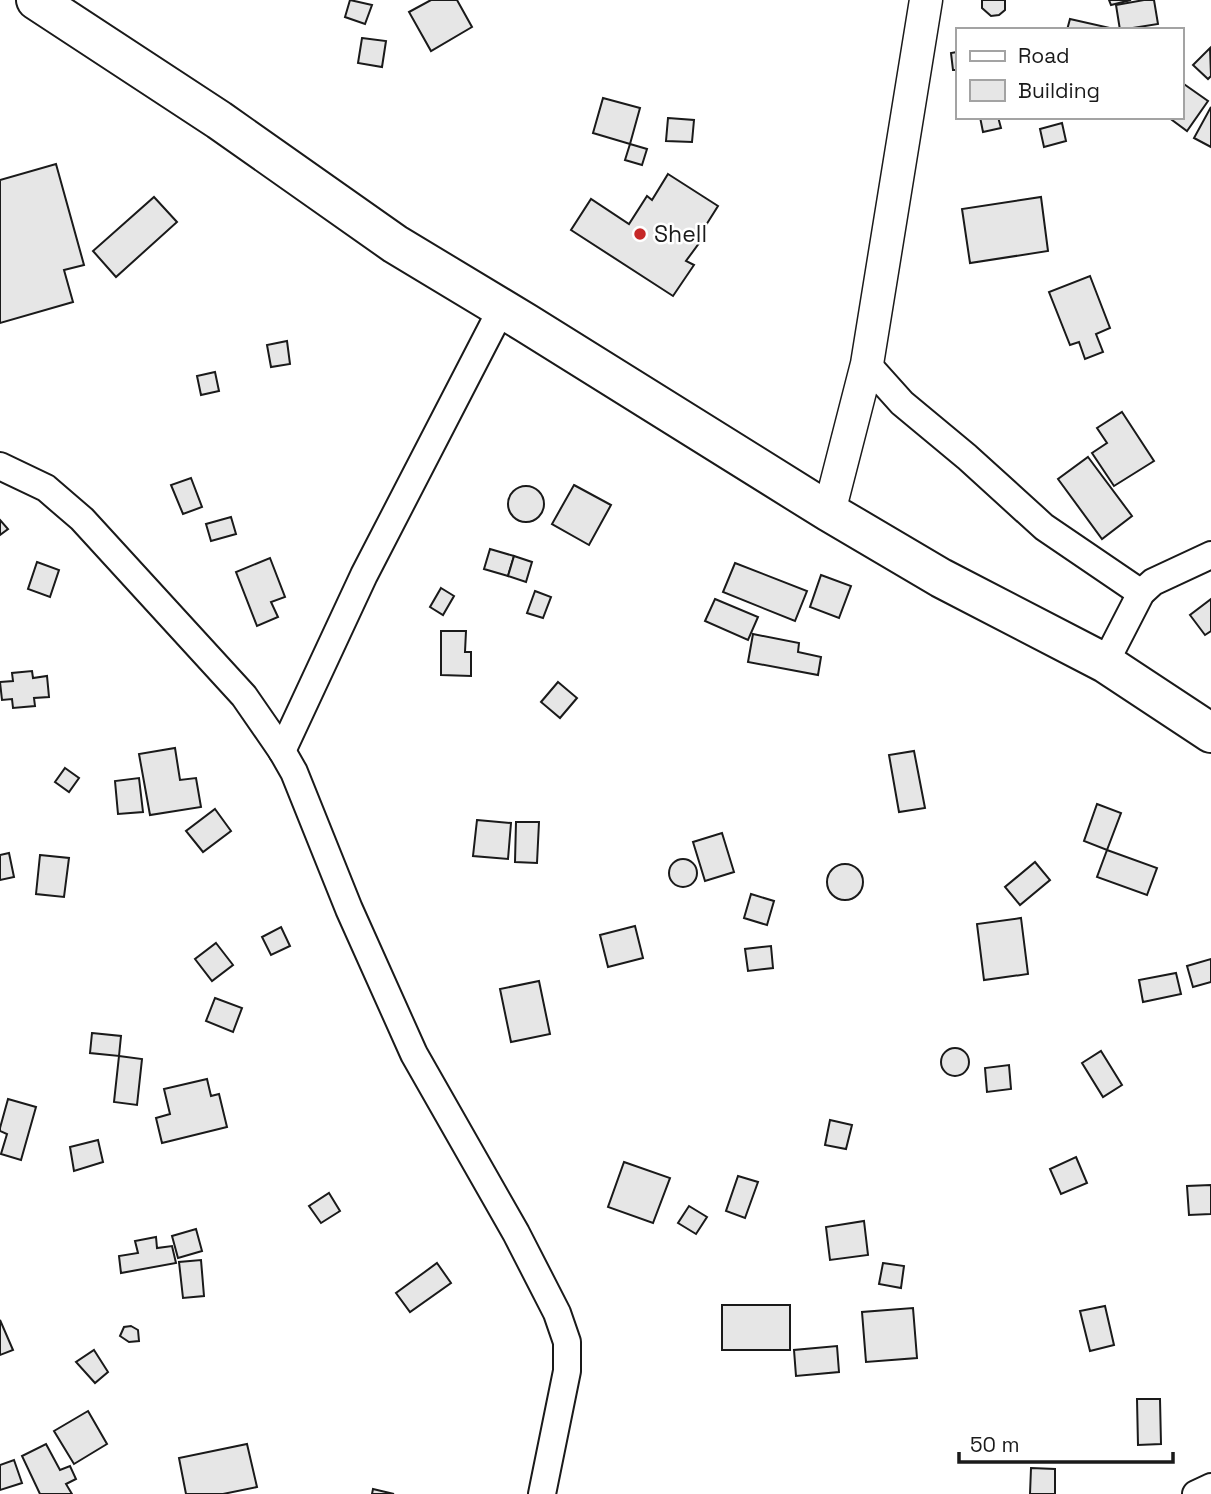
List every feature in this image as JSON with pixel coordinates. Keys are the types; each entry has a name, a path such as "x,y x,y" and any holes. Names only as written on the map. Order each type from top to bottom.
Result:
{"main road":[{"path":"36,0 219,120 395,244 829,512 941,578 1105,663 1211,733"}],"street":[{"path":"829,512 867,364 926,0"},
{"path":"282,751 364,575 502,308"},
{"path":"867,364 902,403 1044,527 1141,593"},
{"path":"0,466 46,488 82,519 244,696 294,772 349,909 414,1054 516,1233 561,1322 567,1342 567,1371 542,1494"},
{"path":"1105,663 1141,593 1153,582 1211,555"},
{"path":"1196,1494 1211,1487"}],"building":[{"path":"350,0 372,5 365,24 345,17"},
{"path":"431,0 457,0 472,27 431,51 409,12"},
{"path":"982,0 1005,0 1005,10 999,15 991,16 982,8"},
{"path":"1109,0 1131,0 1111,5"},
{"path":"1154,0 1158,24 1120,28 1116,5"},
{"path":"1070,19 1110,28 1068,28"},
{"path":"362,38 386,41 382,67 358,63"},
{"path":"1210,48 1211,76 1208,79 1193,65"},
{"path":"956,52 956,70 953,70 951,53"},
{"path":"1183,83 1208,101 1187,131 1171,119 1183,119"},
{"path":"603,98 640,108 630,144 593,133"},
{"path":"1211,107 1211,147 1194,138"},
{"path":"668,118 694,120 692,142 666,141"},
{"path":"980,119 999,119 1001,128 983,132"},
{"path":"1062,123 1066,141 1044,147 1040,129"},
{"path":"630,144 647,149 642,165 625,160"},
{"path":"56,164 84,265 64,270 73,302 0,323 0,180"},
{"name":"Shell","path":"668,174 718,206 701,233 705,235 686,261 694,265 673,296 571,230 591,199 629,224 647,196 652,200"},
{"path":"154,197 177,222 116,277 93,251"},
{"path":"1041,197 1048,251 970,263 962,209"},
{"path":"1090,276 1110,328 1096,334 1103,352 1085,359 1079,342 1070,345 1049,292"},
{"path":"287,341 290,364 271,367 267,345"},
{"path":"215,372 219,391 201,395 197,376"},
{"path":"1122,412 1154,461 1114,486 1092,453 1107,443 1097,428"},
{"path":"1088,457 1132,516 1102,539 1058,479"},
{"path":"191,478 202,507 183,514 171,485"},
{"path":"574,485 611,505 589,545 552,524"},
{"path":"526,486 539,491 544,504 539,517 526,522 513,517 508,504 513,491"},
{"path":"231,517 236,534 211,541 206,524"},
{"path":"0,520 8,529 0,535"},
{"path":"490,549 514,556 508,576 484,569"},
{"path":"514,556 532,562 526,582 508,576"},
{"path":"270,558 285,597 271,602 278,617 257,626 236,572"},
{"path":"37,562 59,570 50,597 28,589"},
{"path":"735,563 807,591 795,621 723,592"},
{"path":"821,575 851,586 839,618 810,607"},
{"path":"441,588 454,596 443,615 430,607"},
{"path":"535,591 551,597 543,618 527,613"},
{"path":"715,599 758,617 748,640 705,621"},
{"path":"1211,599 1211,631 1205,635 1190,615"},
{"path":"441,631 466,631 465,652 471,652 471,676 441,675"},
{"path":"753,634 799,643 798,652 821,657 818,675 748,662"},
{"path":"32,671 33,678 47,676 49,697 34,698 35,706 13,708 12,699 2,700 0,682 13,681 12,673"},
{"path":"558,682 577,698 560,718 541,702"},
{"path":"175,748 180,780 196,778 201,807 150,815 139,754"},
{"path":"914,751 925,808 899,812 889,755"},
{"path":"65,768 79,778 69,792 55,782"},
{"path":"139,778 143,812 118,814 115,781"},
{"path":"1097,804 1121,813 1107,850 1084,841"},
{"path":"215,809 231,831 203,852 186,831"},
{"path":"477,820 511,823 508,859 473,856"},
{"path":"516,822 539,822 537,863 515,862"},
{"path":"722,833 734,872 705,881 693,842"},
{"path":"1107,850 1157,868 1147,895 1097,877"},
{"path":"9,853 14,877 0,880 0,855"},
{"path":"40,855 69,858 64,897 36,894"},
{"path":"683,859 693,863 697,873 693,883 683,887 673,883 669,873 673,863"},
{"path":"1035,862 1050,880 1020,905 1005,887"},
{"path":"845,864 857,870 863,882 857,894 845,900 833,894 827,882 833,870"},
{"path":"751,894 774,901 767,925 744,918"},
{"path":"1021,918 1028,974 984,980 977,924"},
{"path":"635,926 643,958 608,967 600,935"},
{"path":"281,927 290,946 271,955 262,937"},
{"path":"216,943 233,965 212,981 195,959"},
{"path":"771,946 773,968 748,971 745,949"},
{"path":"1211,959 1211,982 1193,987 1187,966"},
{"path":"1176,973 1181,994 1143,1002 1139,980"},
{"path":"539,981 550,1034 511,1042 500,989"},
{"path":"215,998 242,1008 233,1032 206,1021"},
{"path":"92,1033 121,1036 119,1056 90,1053"},
{"path":"955,1048 965,1052 969,1062 965,1072 955,1076 945,1072 941,1062 945,1052"},
{"path":"1101,1051 1122,1085 1103,1097 1082,1063"},
{"path":"119,1056 142,1059 137,1105 114,1102"},
{"path":"1009,1065 1011,1089 987,1092 985,1068"},
{"path":"207,1079 211,1096 219,1094 227,1127 162,1143 156,1118 170,1114 164,1089"},
{"path":"8,1099 36,1107 21,1160 1,1154 7,1134 0,1131 0,1128"},
{"path":"830,1120 852,1125 846,1149 825,1145"},
{"path":"98,1140 103,1162 74,1171 70,1147"},
{"path":"1076,1157 1087,1183 1061,1194 1050,1169"},
{"path":"624,1162 670,1178 653,1223 608,1207"},
{"path":"738,1176 758,1182 745,1218 726,1211"},
{"path":"1211,1185 1211,1214 1189,1215 1187,1186"},
{"path":"329,1193 340,1211 321,1223 309,1206"},
{"path":"689,1206 707,1217 696,1234 678,1223"},
{"path":"864,1221 868,1255 830,1260 826,1227"},
{"path":"196,1229 202,1251 178,1258 172,1236"},
{"path":"156,1237 157,1248 172,1246 176,1263 121,1273 119,1256 138,1253 135,1241"},
{"path":"201,1260 204,1296 183,1298 179,1262"},
{"path":"437,1263 451,1283 410,1312 396,1293"},
{"path":"883,1263 904,1266 901,1288 879,1284"},
{"path":"722,1305 790,1305 790,1350 722,1350"},
{"path":"1105,1306 1114,1345 1090,1351 1080,1311"},
{"path":"913,1308 917,1358 866,1362 862,1312"},
{"path":"0,1320 13,1350 0,1355"},
{"path":"131,1326 138,1330 139,1341 129,1342 120,1336 124,1327"},
{"path":"837,1346 839,1372 796,1376 794,1350"},
{"path":"94,1350 108,1372 95,1383 76,1362"},
{"path":"1137,1399 1160,1399 1161,1444 1138,1445"},
{"path":"88,1411 107,1444 74,1464 54,1431"},
{"path":"46,1444 60,1470 70,1466 76,1479 66,1484 72,1494 40,1494 22,1456"},
{"path":"247,1444 257,1487 223,1494 186,1494 179,1458"},
{"path":"14,1460 22,1483 0,1490 0,1465"},
{"path":"1031,1468 1055,1469 1055,1494 1030,1494"},
{"path":"373,1489 394,1494 372,1494"}],"place":[{"name":"Shell","path":"640,234"}]}
